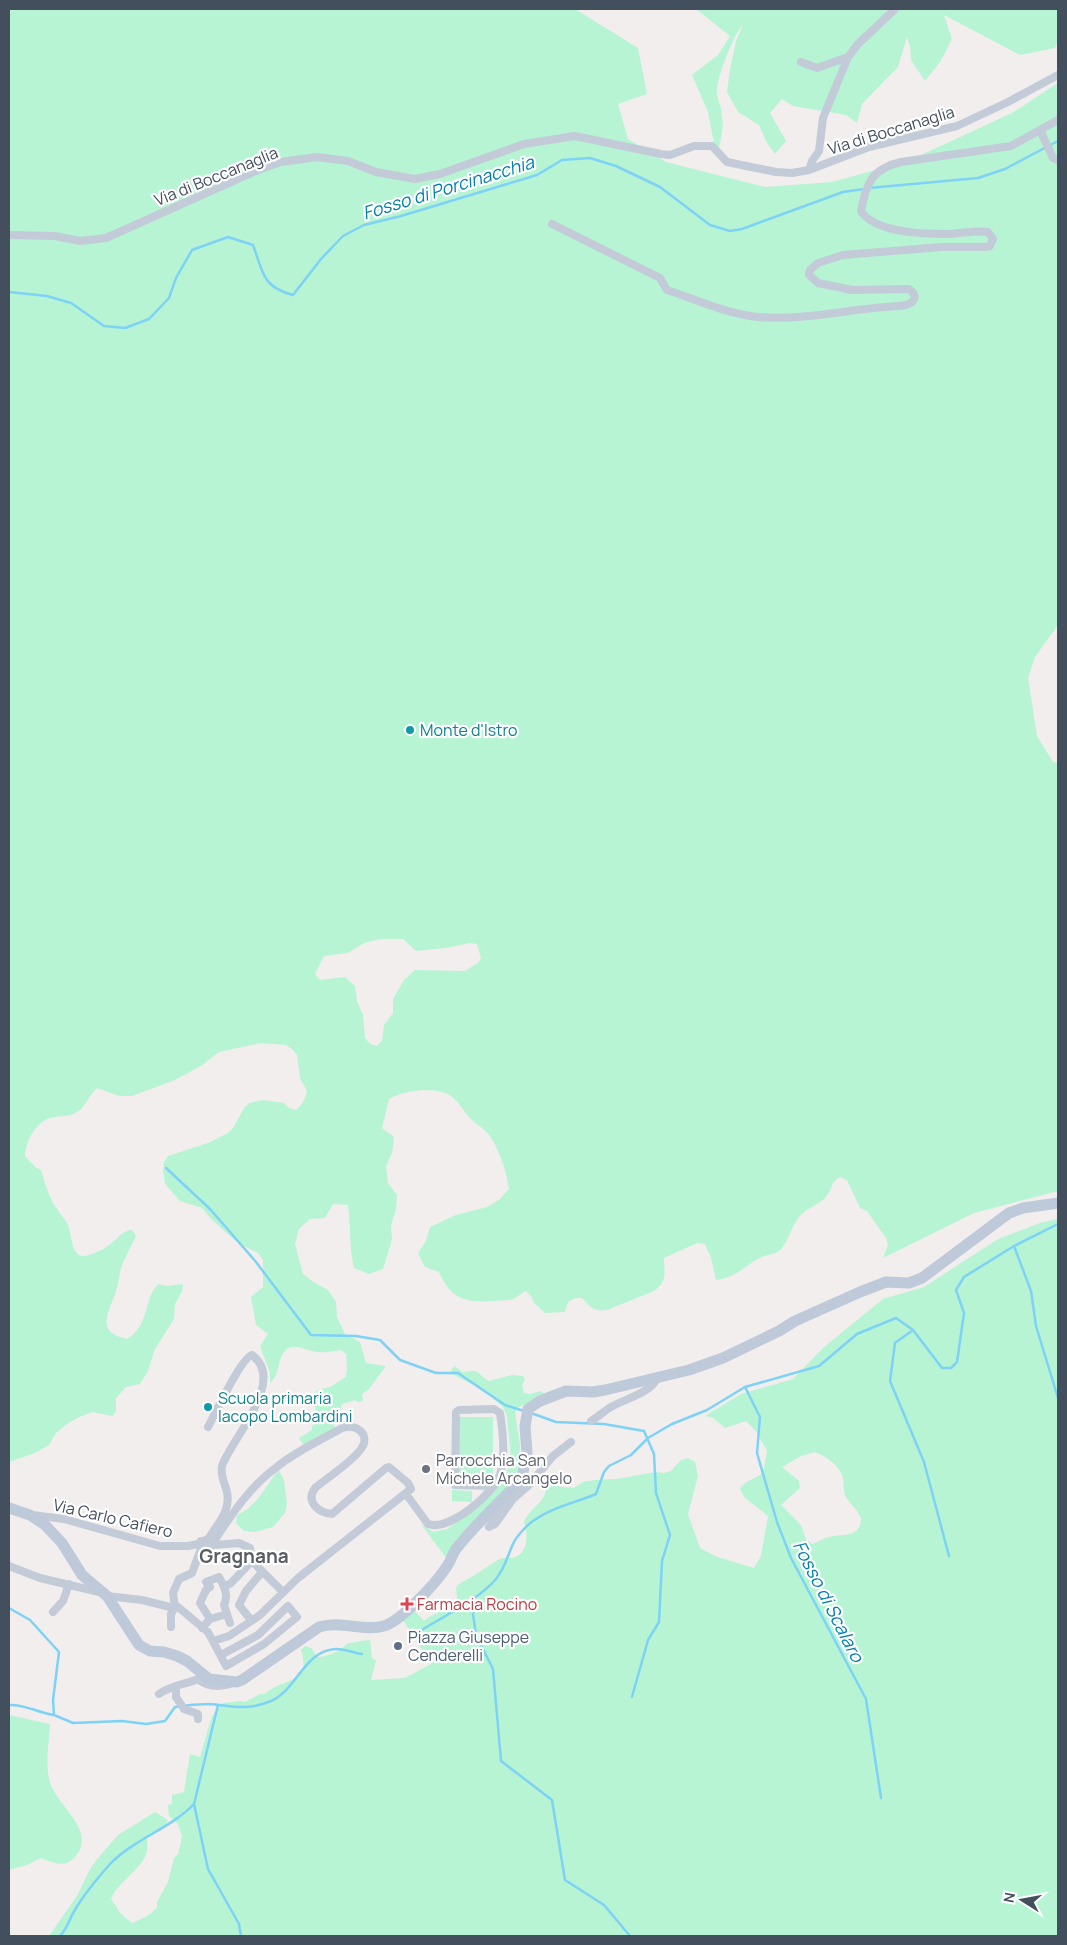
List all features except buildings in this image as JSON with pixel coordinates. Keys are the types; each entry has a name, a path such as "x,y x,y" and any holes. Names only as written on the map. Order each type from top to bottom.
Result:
{"main road":[{"path":"9,1508 30,1515 45,1525 62,1543 82,1575 105,1593 139,1645 150,1651 164,1652 177,1656 187,1661 209,1679 237,1682 319,1627 327,1624 341,1624 373,1628 393,1622 438,1580 455,1550 517,1484 525,1466 527,1453 526,1412 540,1400 566,1391 593,1392 605,1390 689,1370 723,1358 779,1331 795,1321 860,1292 886,1282 910,1283 922,1278 1009,1213 1023,1208 1058,1203"}],"street":[{"path":"809,170 812,161 819,151 823,118 848,57 858,44 895,9"},
{"path":"801,62 817,68 848,57"},
{"name":"Via di Boccanaglia","path":"9,235 55,236 80,241 106,238 258,170 281,162 317,157 348,161 376,172 415,179 440,174 524,144 575,136 670,155 694,146 712,146 727,162 776,172 792,173 809,170 869,147 940,132 957,126 1023,95 1058,75"},
{"path":"552,224 660,278 667,290 730,312 758,317 788,318 879,307 906,306 912,303 915,298 913,292 909,289 852,290 814,281 810,275 810,270 818,263 843,255 942,247 985,248 990,246 993,239 988,232 945,234 896,230 875,223 864,217 861,211 867,186 872,178 887,165 1010,146 1041,134 1058,120"},
{"path":"1041,134 1049,154 1058,160"},
{"path":"208,1427 241,1365 248,1356 252,1355 261,1368 264,1380 263,1389 222,1466 221,1473 227,1493 228,1507 209,1538"},
{"path":"590,1421 611,1407 650,1387 656,1382 658,1377"},
{"path":"213,1641 229,1636 260,1615 298,1578 406,1494 428,1524 439,1525 468,1510 494,1486 500,1475 503,1463 500,1414 494,1410 457,1411 455,1485 494,1486"},
{"name":"Via Carlo Cafiero","path":"30,1515 64,1519 160,1546 201,1544 209,1538 216,1538 236,1509 271,1471 284,1461 348,1426 361,1430 364,1439 361,1449 315,1488 312,1492 312,1503 319,1511 325,1514 332,1514 389,1467 408,1483 410,1490 406,1494"},
{"path":"501,1502 504,1504 489,1527 495,1524 513,1499 529,1485 552,1456 571,1442"},
{"path":"171,1627 171,1614 175,1607 173,1593 179,1579 192,1573 201,1544 239,1543 250,1548 252,1561 283,1592"},
{"path":"224,1587 231,1583 252,1561"},
{"path":"9,1566 40,1578 159,1605 178,1607 208,1632 226,1666 264,1644 297,1617 288,1606 258,1635 221,1655"},
{"path":"252,1620 239,1606 246,1591 262,1572"},
{"path":"210,1619 197,1600 210,1587 206,1582 219,1577 227,1599 224,1605 230,1623"},
{"path":"53,1612 63,1602 70,1584"},
{"path":"202,1628 210,1619 227,1614"},
{"path":"159,1694 166,1688 176,1687 198,1679 208,1686 224,1686 237,1682"},
{"path":"176,1687 176,1697 184,1709 196,1712 198,1719"}],"green space":[{"path":"9,9 575,9 638,48 647,94 618,104 628,139 666,162 765,187 832,182 908,161 1012,113 1058,83 1058,625 1035,657 1028,678 1037,736 1053,762 1058,763 1058,1191 974,1213 883,1258 888,1245 886,1238 867,1211 860,1208 847,1180 840,1177 834,1182 825,1198 799,1217 781,1249 754,1261 730,1277 716,1280 711,1258 705,1244 697,1243 664,1258 665,1272 663,1280 654,1291 607,1310 595,1309 582,1298 575,1298 568,1302 565,1312 545,1313 534,1303 526,1291 513,1299 467,1300 448,1288 439,1272 425,1267 418,1253 426,1241 430,1227 456,1215 487,1207 499,1200 509,1189 507,1176 496,1146 487,1133 469,1117 453,1097 431,1090 402,1094 389,1099 382,1128 394,1137 392,1153 386,1167 388,1183 397,1195 396,1210 391,1225 392,1240 383,1269 369,1274 354,1268 351,1253 348,1205 333,1204 325,1218 310,1219 299,1229 295,1244 303,1274 328,1290 336,1302 337,1317 345,1334 360,1342 366,1363 386,1366 369,1389 362,1394 363,1401 358,1402 355,1400 342,1404 340,1411 330,1416 336,1429 304,1446 299,1438 312,1430 316,1417 316,1410 311,1401 317,1390 330,1387 346,1377 346,1354 341,1350 320,1352 298,1347 290,1348 282,1355 276,1374 270,1383 270,1373 260,1346 268,1334 256,1325 251,1297 263,1287 263,1260 258,1253 238,1243 211,1219 202,1208 180,1201 165,1184 163,1170 164,1162 168,1156 208,1143 228,1133 249,1103 263,1100 284,1103 289,1108 296,1110 304,1099 307,1091 300,1078 297,1055 286,1045 260,1043 219,1052 201,1066 175,1080 132,1096 119,1096 97,1088 80,1110 74,1114 45,1120 32,1133 25,1156 35,1167 41,1170 51,1199 68,1225 73,1246 79,1255 83,1256 99,1251 111,1244 126,1231 132,1230 136,1236 121,1268 117,1288 106,1321 110,1332 127,1339 140,1326 154,1289 159,1284 166,1286 183,1284 182,1291 175,1304 174,1319 155,1349 148,1371 140,1384 126,1387 116,1398 116,1412 112,1416 93,1412 79,1417 56,1433 49,1445 35,1453 9,1462","holes":["380,939 403,939 416,951 446,948 469,943 477,944 481,958 478,963 465,971 415,970 404,980 393,999 393,1013 384,1025 382,1041 377,1046 370,1044 365,1038 363,1015 357,1001 355,986 345,977 320,980 315,974 324,956 348,953 364,943"]},
{"path":"696,9 1058,9 1058,41 1055,48 1020,55 944,15 952,39 940,62 925,81 911,60 907,37 898,67 862,104 857,123 846,115 793,106 782,99 770,113 786,141 775,154 766,141 759,125 738,112 727,92 736,41 743,24 731,45 718,83 717,94 723,126 716,154 708,112 692,75 718,55 730,36"},
{"path":"1058,1219 1058,1936 49,1936 77,1896 90,1869 98,1858 118,1835 155,1812 168,1820 166,1825 147,1837 147,1850 144,1859 114,1893 111,1899 121,1914 132,1923 146,1917 157,1908 157,1902 168,1882 174,1858 178,1854 182,1836 178,1824 169,1816 168,1805 172,1804 172,1795 184,1792 190,1754 200,1757 212,1716 223,1703 245,1702 292,1680 302,1670 301,1650 305,1646 311,1648 318,1657 322,1657 338,1651 348,1643 370,1640 372,1658 376,1660 371,1680 405,1678 431,1664 403,1620 414,1610 424,1621 436,1613 452,1609 457,1598 456,1588 459,1584 498,1560 512,1558 522,1553 526,1543 524,1522 530,1512 542,1500 546,1491 546,1485 574,1488 583,1482 595,1480 616,1479 656,1472 664,1473 671,1471 681,1460 688,1458 695,1462 698,1476 688,1514 700,1548 717,1557 754,1568 761,1556 768,1516 745,1498 740,1489 763,1473 767,1451 756,1431 746,1421 725,1428 713,1418 705,1416 741,1394 793,1379 823,1348 883,1299 924,1287 998,1239 1040,1223","holes":["815,1452 828,1459 839,1469 843,1478 845,1495 858,1512 861,1521 860,1526 853,1533 830,1537 812,1544 806,1539 801,1525 781,1505 800,1488 799,1481 782,1467 801,1456"]},
{"path":"454,1366 463,1372 476,1371 489,1381 512,1375 523,1376 525,1379 522,1385 524,1393 530,1394 541,1391 544,1393 542,1396 519,1407 515,1412 520,1445 519,1462 512,1482 458,1538 446,1558 421,1524 433,1532 447,1529 471,1512 504,1479 511,1459 507,1416 503,1407 482,1389 450,1373"},
{"path":"457,1417 493,1417 493,1482 457,1482"},
{"path":"279,1470 284,1480 287,1504 285,1513 273,1527 255,1532 244,1531 236,1523 237,1515 250,1507"},
{"path":"452,1490 472,1491 472,1502 452,1501"},
{"path":"9,1715 50,1724 49,1778 56,1794 76,1822 82,1840 80,1849 69,1862 62,1864 41,1858 27,1865 9,1870"}],"waterway":[{"name":"Fosso di Porcinacchia","path":"869,188 978,178 1005,169 1058,141"},
{"name":"Fosso di Porcinacchia","path":"9,292 47,296 71,303 104,326 125,328 149,319 169,298 176,278 192,250 228,237 253,245 262,271 269,283 275,288 293,295 321,259 343,236 364,225 401,216 537,175 562,160 590,158 616,166 660,187 710,225 730,231 742,229 843,192 864,189"},
{"path":"166,1168 210,1209 256,1262 311,1335 356,1336 380,1340 400,1360 436,1373 458,1373 505,1405 524,1411"},
{"path":"420,1631 470,1601 489,1587 502,1571 516,1538 533,1521 556,1509 596,1494 604,1472 609,1466 631,1455 648,1438 672,1424 707,1410 745,1387 819,1366 857,1334 896,1318 913,1330 942,1368 951,1368 957,1362 964,1313 956,1290 964,1277 1014,1246 1058,1224"},
{"path":"1014,1246 1031,1291 1036,1326 1058,1398"},
{"path":"913,1330 895,1343 890,1381 924,1462 949,1556"},
{"name":"Fosso di Scalaro","path":"745,1387 760,1417 757,1453 777,1522 791,1558 866,1699 881,1798"},
{"path":"531,1413 556,1422 604,1424 644,1431 654,1454 656,1493 670,1535 662,1561 659,1622 648,1640 632,1697"},
{"path":"471,1600 476,1635 493,1669 501,1761 552,1800 565,1880 604,1905 630,1936"},
{"path":"9,1608 30,1620 59,1652 53,1700 54,1715 73,1723 122,1721 146,1724 165,1721 175,1707 206,1704 240,1707 255,1706 280,1696 308,1664 324,1651 338,1649 362,1654"},
{"path":"9,1705 21,1706 54,1715"},
{"path":"218,1705 194,1804 208,1869 239,1924 241,1936"},
{"path":"60,1936 82,1899 110,1864 120,1855 174,1820 194,1804"}],"place":[{"name":"Monte d'Istro","path":"410,730"},
{"name":"Scuola primaria Iacopo Lombardini","path":"208,1407"},
{"name":"Parrocchia San Michele Arcangelo","path":"426,1469"},
{"name":"Farmacia Rocino","path":"407,1604"},
{"name":"Piazza Giuseppe Cenderelli","path":"398,1646"}],"district":[{"name":"Gragnana","path":"244,1556"}]}
